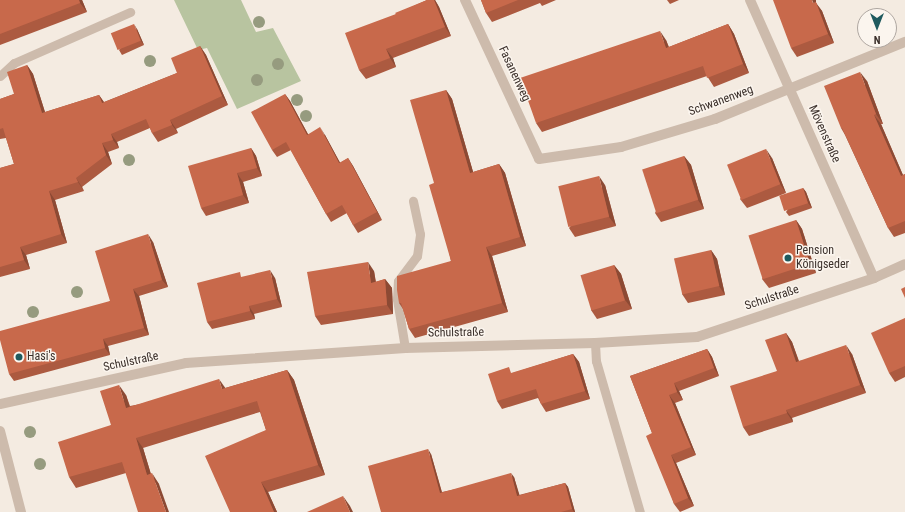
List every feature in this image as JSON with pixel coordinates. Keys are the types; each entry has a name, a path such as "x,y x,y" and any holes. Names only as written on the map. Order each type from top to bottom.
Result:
{"street":[{"name":"Fasanenweg","path":"465,0 539,159"},
{"name":"Mövenstraße","path":"750,0 874,278"},
{"name":"Schwanenweg","path":"539,159 621,147 715,119 905,42"},
{"name":"Schulstraße","path":"0,404 186,363 405,348 595,343 697,337 874,278 905,264"},
{"path":"0,431 21,512"}],"lane":[{"path":"0,76 14,63 130,12"},
{"path":"405,348 397,299 398,281 417,256 420,234 413,201"},
{"path":"595,343 596,361 640,512"}],"green space":[{"path":"174,0 241,0 256,32 273,28 301,81 237,109 207,48 198,50"}],"building":[{"path":"0,0 79,0 80,3 0,34"},
{"path":"427,0 434,0 445,27 386,49 390,58 359,70 345,33 396,14 395,13"},
{"path":"481,0 518,0 486,13"},
{"path":"773,0 812,0 813,3 816,2 828,34 791,48"},
{"path":"134,24 141,41 118,50 111,33"},
{"path":"728,24 743,64 707,78 703,66 536,123 520,78 660,31 666,48"},
{"path":"200,46 222,96 170,120 172,125 152,133 146,119 111,134 113,140 102,143 106,155 76,178 78,182 49,191 61,234 20,247 24,260 0,267 0,168 14,164 3,128 0,129 0,99 14,94 7,72 27,65 42,113 99,95 102,103 177,73 171,58"},
{"path":"860,72 876,114 874,115 901,176 905,174 905,221 888,228 841,128 824,86"},
{"path":"446,90 470,173 499,164 520,237 486,247 502,303 409,329 401,303 399,303 397,276 451,261 429,185 434,183 410,100"},
{"path":"285,94 307,135 320,127 339,163 348,158 377,212 353,225 342,205 326,214 286,142 272,150 251,112"},
{"path":"251,148 257,168 237,173 243,195 201,208 188,166"},
{"path":"766,149 780,184 741,200 727,165"},
{"path":"684,156 698,200 656,213 642,170"},
{"path":"599,176 609,217 568,227 558,186"},
{"path":"803,188 808,203 784,211 779,196"},
{"path":"796,220 810,264 763,279 748,235"},
{"path":"148,234 162,280 133,289 144,328 103,339 105,348 9,374 0,340 0,331 110,301 95,251"},
{"path":"711,250 719,286 682,295 674,259"},
{"path":"368,262 371,283 385,279 387,305 315,316 307,272"},
{"path":"614,265 625,300 591,311 581,275"},
{"path":"270,270 277,299 249,306 250,311 207,322 197,283 240,272 241,277"},
{"path":"905,287 905,298 901,289"},
{"path":"905,318 905,366 889,373 871,333"},
{"path":"786,333 796,362 846,345 860,385 786,410 787,413 743,427 730,386 777,371 765,340"},
{"path":"707,349 714,368 674,383 677,392 669,395 691,447 671,455 688,498 674,504 646,436 652,433 630,376"},
{"path":"573,354 585,391 541,404 536,389 497,401 488,374 509,367 511,373"},
{"path":"287,370 318,465 261,482 274,512 230,512 205,456 266,430 257,401 136,438 147,475 152,473 166,512 138,512 122,462 69,477 58,442 111,425 100,391 119,385 126,408 219,379 222,389"},
{"path":"428,449 440,493 511,473 517,496 565,483 572,509 561,512 381,512 368,466"},
{"path":"343,496 350,512 307,512"}],"place":[{"name":"Pension Königseder","path":"788,258"},
{"name":"Hasi's","path":"19,357"}]}
